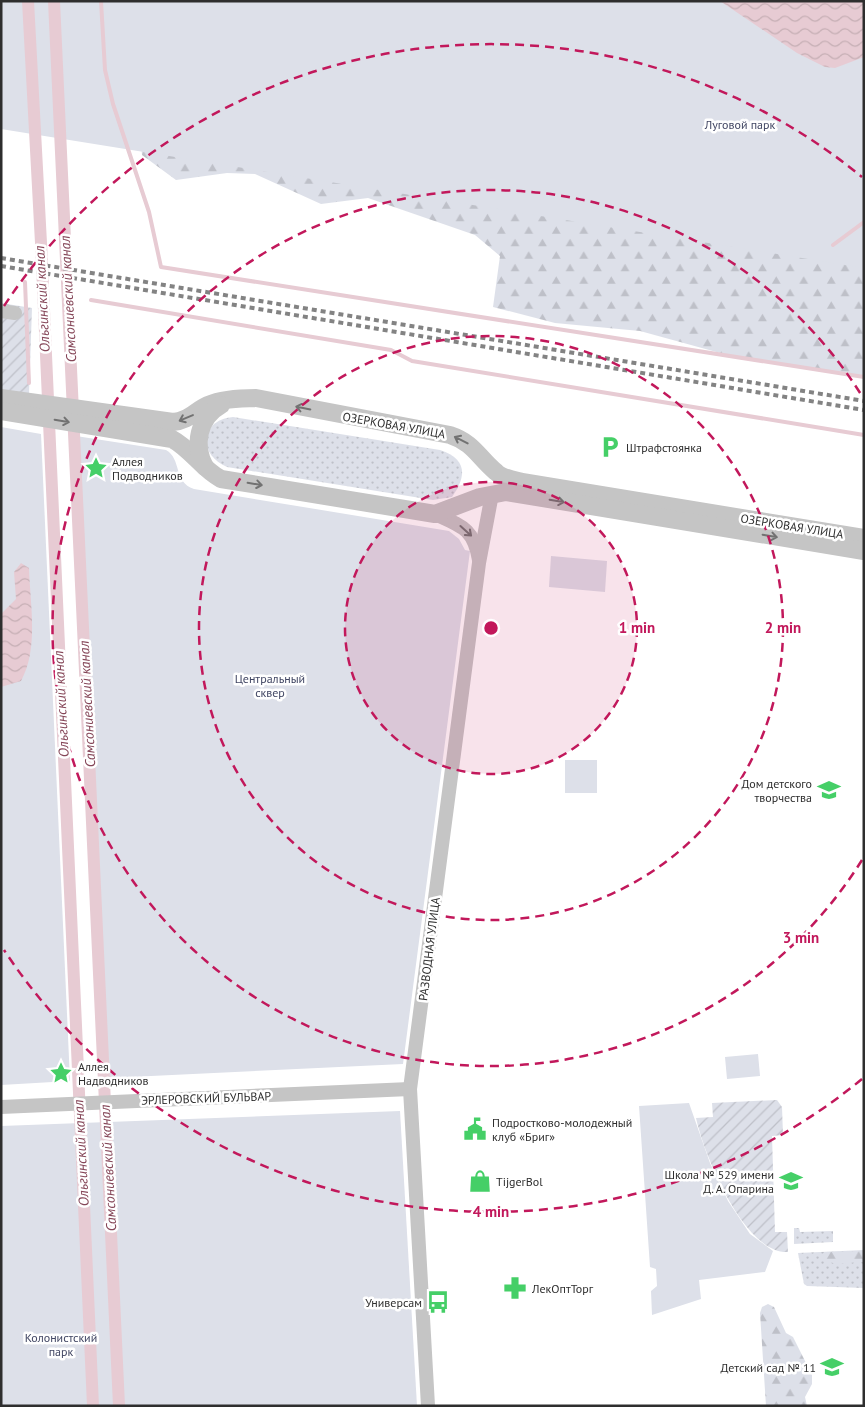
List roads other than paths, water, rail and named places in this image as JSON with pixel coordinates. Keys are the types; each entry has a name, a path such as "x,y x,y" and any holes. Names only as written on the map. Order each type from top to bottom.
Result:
{"street":[{"path":"1,311 16,313"},
{"name":"ОЗЕРКОВАЯ УЛИЦА","path":"1,398 32,409 92,419 172,440 185,448 209,472 221,479 435,514 455,523 470,533 477,549 479,563"},
{"name":"ОЗЕРКОВАЯ УЛИЦА","path":"92,419 178,422 191,417 208,405 230,400 256,398 361,419 440,432 468,443 496,473 522,482 864,538"},
{"path":"209,472 200,457 198,439 200,431 216,408 230,400"},
{"name":"ОЗЕРКОВАЯ УЛИЦА","path":"1,411 32,409"},
{"path":"492,494 496,473"},
{"name":"ОЗЕРКОВАЯ УЛИЦА","path":"435,514 492,494 506,492 864,551"},
{"name":"РАЗВОДНАЯ УЛИЦА","path":"428,1406 410,1089 479,563 483,550 492,494"},
{"name":"ЭРЛЕРОВСКИЙ БУЛЬВАР","path":"1,1108 410,1089"}],"water":[{"path":"720,1 864,1 864,57 835,68 825,67 797,53"},
{"path":"21,563 29,568 32,626 30,655 21,681 1,687 1,614 16,599 14,572"}],"waterway":[{"name":"Ольгинский канал","path":"28,1 41,243 93,1406"},
{"name":"Самсониевский канал","path":"54,1 119,1406"},
{"path":"101,1 105,70 113,104 149,212 161,267 864,377"},
{"path":"833,245 864,222"},
{"path":"25,282 29,383"},
{"path":"91,300 391,350 412,361 864,435"}],"railway":[{"path":"1,258 864,401"},
{"path":"1,266 864,410"}],"place":[{"name":"Штрафстоянка","path":"610,447"},
{"name":"Аллея Подводников","path":"96,468"},
{"name":"Дом детского творчества","path":"829,790"},
{"name":"Аллея Надводников","path":"61,1073"},
{"name":"Подростково-молодежный клуб «Бриг»","path":"475,1129"},
{"name":"TijgerBol","path":"480,1181"},
{"name":"Школа № 529 имени Д. А. Опарина","path":"791,1181"},
{"name":"ЛекОптТорг","path":"515,1288"},
{"name":"Универсам","path":"438,1302"},
{"name":"Детский сад № 11","path":"832,1367"}],"park label":[{"name":"Луговой парк","path":"740,124"},
{"name":"Центральный сквер","path":"270,685"},
{"name":"Колонистский парк","path":"61,1344"}]}
